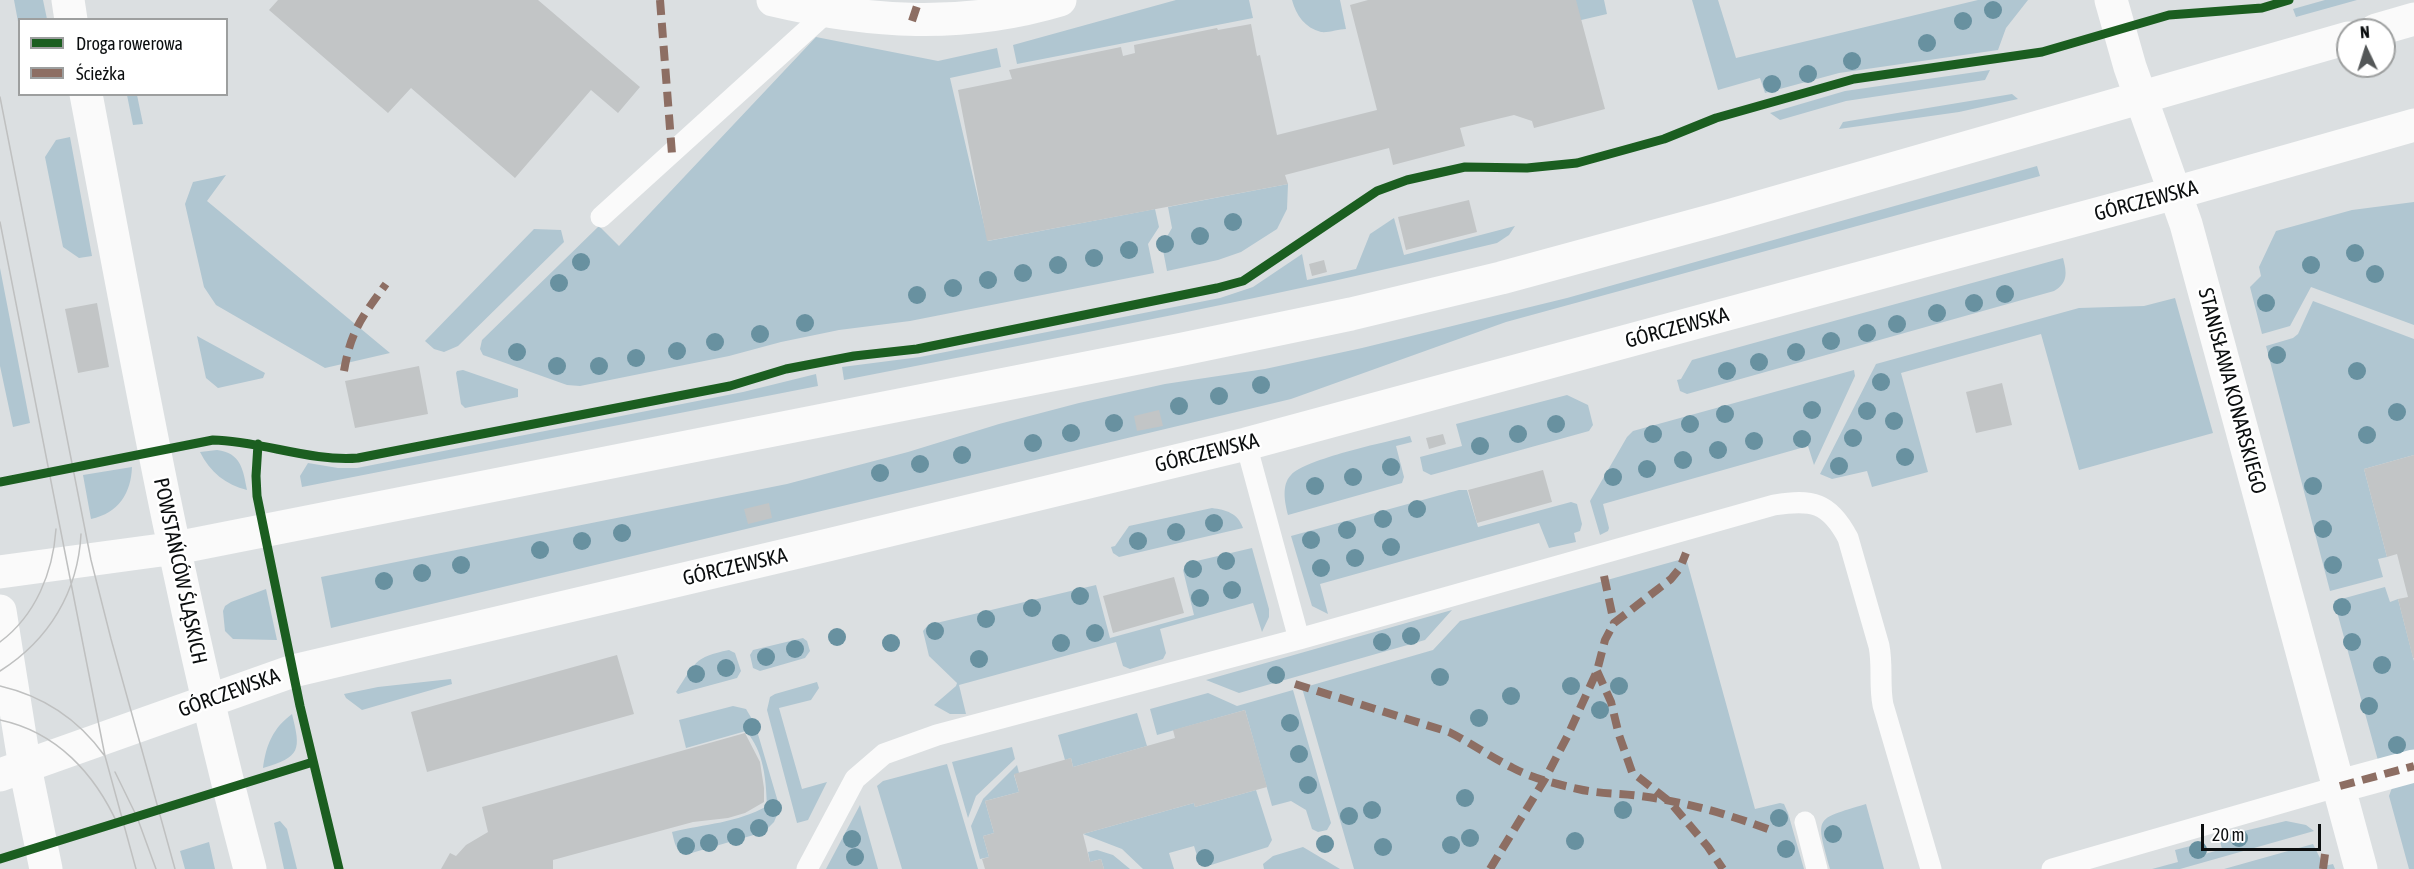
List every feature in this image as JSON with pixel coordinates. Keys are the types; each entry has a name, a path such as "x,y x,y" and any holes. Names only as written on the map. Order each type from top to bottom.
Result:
{"main road":[{"path":"68,0 71,18"},
{"path":"773,0 826,13 916,10 970,18 1041,6 1060,0"},
{"name":"STANISŁAWA KONARSKIEGO","path":"2111,0 2175,193 2210,311 2361,869"},
{"path":"2396,25 2414,20"},
{"path":"0,572 176,548 1183,350 1362,312 1554,264 2142,99 2336,42"},
{"name":"POWSTAŃCÓW ŚLĄSKICH","path":"86,96 208,701 250,869"},
{"name":"GÓRCZEWSKA","path":"12,771 265,679 321,663 828,545 1246,444 2175,193 2414,125"},
{"path":"0,611 12,771 46,869"},
{"path":"2340,786 2414,766"}],"lane":[{"path":"601,217 826,13"},
{"path":"1246,444 1299,639"},
{"path":"807,869 855,779 884,754 937,735 1299,639 1774,505 1794,502 1814,503 1828,510 1848,538 1879,646 1882,662 1880,690 1883,705 1931,869"},
{"path":"2052,869 2340,786"},
{"path":"1805,822 1817,869"}],"shaded area":[{"path":"14,0 43,0 47,18 18,18 18,22"},
{"path":"1176,0 1249,0 1253,18 1017,64 1013,45"},
{"path":"1292,0 1340,0 1346,29 1324,32 1315,30 1299,16"},
{"path":"1573,0 1604,0 1607,14 1577,21"},
{"path":"1692,0 1718,0 1736,58 1978,0 2028,0 2006,28 1998,50 1839,73 1765,93 1760,78 1718,90"},
{"path":"2325,0 2357,0 2296,17 2293,9"},
{"path":"816,37 938,61 997,48 1001,67 950,78 988,241 1155,209 1159,227 1148,244 1154,273 910,321 839,330 729,356 580,386 567,385 483,355 480,349 482,340 599,226 619,246"},
{"path":"1990,70 1985,80 1846,101 1780,120 1770,113 1845,91"},
{"path":"2012,94 2018,99 1959,112 1839,129 1843,122"},
{"path":"127,96 137,96 143,124 133,125"},
{"path":"70,137 92,256 79,258 63,247 45,157 56,140"},
{"path":"2037,166 2040,176 1506,322 1291,399 331,628 321,577 787,484 1079,403 1165,384 1265,369 1362,348 1567,298"},
{"path":"226,175 207,201 390,353 325,368 216,305 204,287 185,204 193,182"},
{"path":"1288,184 1287,209 1277,229 1241,252 1218,260 1167,271 1162,245 1172,228 1168,207"},
{"path":"2414,202 2414,325 2311,287 2290,326 2262,334 2250,287 2261,276 2259,267 2276,231 2352,210"},
{"path":"1394,218 1404,255 1515,226 1509,235 1497,243 1334,281 844,380 842,367 920,357 1220,298 1253,287 1302,254 1307,280 1356,269 1370,234"},
{"path":"534,229 561,230 564,242 458,346 444,352 434,349 425,341"},
{"path":"2063,258 2064,281 2054,291 1687,394 1680,391 1677,380 1681,379 1692,360"},
{"path":"0,268 30,423 13,427 0,366"},
{"path":"2175,298 2213,433 2079,470 2041,334 1901,373 1928,472 1872,487 1867,471 1832,479 1820,474 1876,364 2079,308 2144,306"},
{"path":"2313,301 2414,339 2414,455 2364,469 2387,557 2378,559 2383,577 2330,591 2266,346 2293,338 2298,334"},
{"path":"197,336 265,373 263,378 218,388 206,378"},
{"path":"463,370 518,389 518,397 465,408 461,404 456,373"},
{"path":"1854,370 1855,376 1814,465 1808,446 1603,504 1609,528 1600,535 1590,501 1627,437 1633,431"},
{"path":"816,374 818,386 302,487 300,476 308,463 338,468 357,468 743,392"},
{"path":"1567,395 1588,405 1593,425 1589,431 1431,475 1423,471 1420,457 1462,446 1456,424"},
{"path":"1410,436 1412,442 1396,446 1404,477 1402,483 1288,515 1286,484 1291,475 1299,469 1328,457"},
{"path":"217,450 231,455 240,463 247,490 219,477 200,452"},
{"path":"132,467 129,485 122,500 109,512 91,519 83,475"},
{"path":"1459,490 1467,490 1478,527 1571,502 1577,504 1582,524 1580,531 1574,533 1576,542 1549,548 1539,523 1320,584 1328,614 1312,606 1291,536"},
{"path":"1212,508 1231,513 1243,528 1119,557 1113,553 1111,547 1115,546 1129,526"},
{"path":"1252,548 1269,609 1269,617 1262,632 1253,603 1160,629 1166,653 1163,659 1130,669 1123,666 1116,642 959,685 966,714 950,714 934,705 957,683 929,656 923,631 928,625 1096,585 1110,638 1194,615 1183,570 1188,563"},
{"path":"1686,558 1755,809 1784,804 1804,869 1354,869 1302,688 1433,650 1460,621"},
{"path":"2385,587 2390,602 2398,599 2414,661 2414,756 2379,764 2334,601"},
{"path":"266,589 277,640 233,639 225,631 223,611 225,606"},
{"path":"1452,610 1425,640 1239,693 1206,680"},
{"path":"803,638 807,641 810,651 805,658 760,671 753,668 750,655 753,650"},
{"path":"729,650 735,653 741,671 737,678 678,694 676,692 696,663 709,655"},
{"path":"451,679 452,684 362,710 344,694 378,687"},
{"path":"817,682 819,688 811,700 779,708 802,789 827,782 808,820 797,823 767,710 770,697 775,694"},
{"path":"1293,690 1331,823 1327,830 1318,832 1312,829 1306,810 1291,801 1272,806 1245,710 1157,735 1150,709 1208,693 1237,706"},
{"path":"733,706 746,709 755,724 778,802 777,815 774,822 764,832 688,854 684,853 676,846 672,832 732,820 767,806 765,776 760,757 746,731 686,748 679,720"},
{"path":"1137,713 1147,746 1073,767 1071,758 1065,760 1058,735"},
{"path":"292,714 297,736 295,750 285,760 263,768 266,752 275,731"},
{"path":"1012,747 1015,759 976,796 968,818 952,762"},
{"path":"947,764 978,869 902,869 877,786 883,781"},
{"path":"1017,765 1019,773 1014,775 1019,792 985,801 994,833 983,836 989,857 980,859 971,826 983,799"},
{"path":"2414,780 2414,869 2409,869 2389,796 2393,785"},
{"path":"1256,790 1272,840 1268,847 1211,865 1199,862 1194,846 1169,853 1174,869 1143,869 1122,849 1083,834 1194,803 1195,807"},
{"path":"1866,804 1884,869 1830,869 1822,839 1823,823 1836,813"},
{"path":"860,805 878,869 826,869"},
{"path":"280,821 287,829 297,869 284,869 274,823"},
{"path":"2286,821 2306,825 2314,831 2180,869 2152,869 2178,862 2175,850 2202,843 2205,854 2222,849 2219,837"},
{"path":"209,842 215,869 185,869 180,851"},
{"path":"2313,844 2324,866 2333,864 2335,869 2224,869"},
{"path":"1303,847 1340,869 1264,869 1263,864 1273,856"},
{"path":"1097,850 1113,855 1130,869 1104,869 1101,859 1090,862 1088,852"}],"building":[{"path":"278,0 538,0 640,87 618,113 591,90 515,178 411,88 388,113 269,10"},
{"path":"1368,0 1576,0 1605,109 1534,128 1532,121 1514,115 1460,128 1465,146 1393,165 1389,148 1285,175 1288,184 987,241 958,90 1012,79 1009,70 1121,47 1123,56 1135,53 1134,45 1217,28 1218,30 1251,24 1277,135 1377,110 1350,5"},
{"path":"1469,200 1477,232 1406,250 1398,217"},
{"path":"1324,260 1327,272 1312,276 1309,264"},
{"path":"97,303 109,367 78,373 65,309"},
{"path":"419,366 428,414 355,428 345,381"},
{"path":"2002,383 2012,425 1976,433 1966,392"},
{"path":"1159,410 1163,426 1137,431 1134,416"},
{"path":"1443,434 1446,444 1429,449 1426,438"},
{"path":"2414,455 2413,658 2398,599 2408,597 2397,554 2387,557 2364,469"},
{"path":"1543,470 1552,502 1477,523 1468,490"},
{"path":"769,503 772,518 748,524 744,509"},
{"path":"1174,577 1184,613 1113,633 1103,596"},
{"path":"617,655 634,714 427,772 411,712"},
{"path":"1245,710 1267,787 1195,807 1194,803 1083,834 1090,862 1101,859 1104,869 985,869 982,859 989,857 983,836 994,833 985,801 1019,792 1014,774 1071,758 1073,767 1175,738 1173,730"},
{"path":"745,733 760,762 764,802 745,813 728,818 693,822 553,860 553,869 441,869 450,853 456,856 466,845 488,832 482,807"}],"tram line":[{"path":"0,97 91,560 175,869"},
{"path":"0,222 105,756 136,869"},
{"path":"0,642 24,619 40,592 51,561 56,529"},
{"path":"0,671 33,645 58,613 74,576 81,534"},
{"path":"0,686 31,696 58,711 83,730 104,755"},
{"path":"0,720 39,734 72,758 98,789 118,825"},
{"path":"115,772 137,817 156,869"}],"marked path":[{"path":"660,0 672,154"},
{"path":"912,21 919,0"},
{"path":"344,371 354,334 386,284"},
{"path":"1490,869 1545,779 1568,735 1597,671 1605,640 1614,623 1671,579 1680,568 1686,553"},
{"path":"1604,576 1614,623"},
{"path":"1597,671 1611,702 1619,735 1632,772 1670,802 1708,847 1723,869"},
{"path":"1295,684 1449,732 1513,768 1544,780 1586,791 1641,796 1691,805 1773,831"},
{"path":"2340,786 2414,766"},
{"path":"2323,869 2325,854"}],"cycle path":[{"path":"0,482 213,440 322,457 358,458 730,386 786,369 854,356 917,349 1217,288 1243,281 1377,191 1407,180 1465,167 1527,168 1577,163 1664,139 1716,118 1854,79 2042,52 2169,15 2262,8 2289,0"},
{"path":"258,444 257,496 300,706 339,869"},
{"path":"0,859 313,762"}]}
